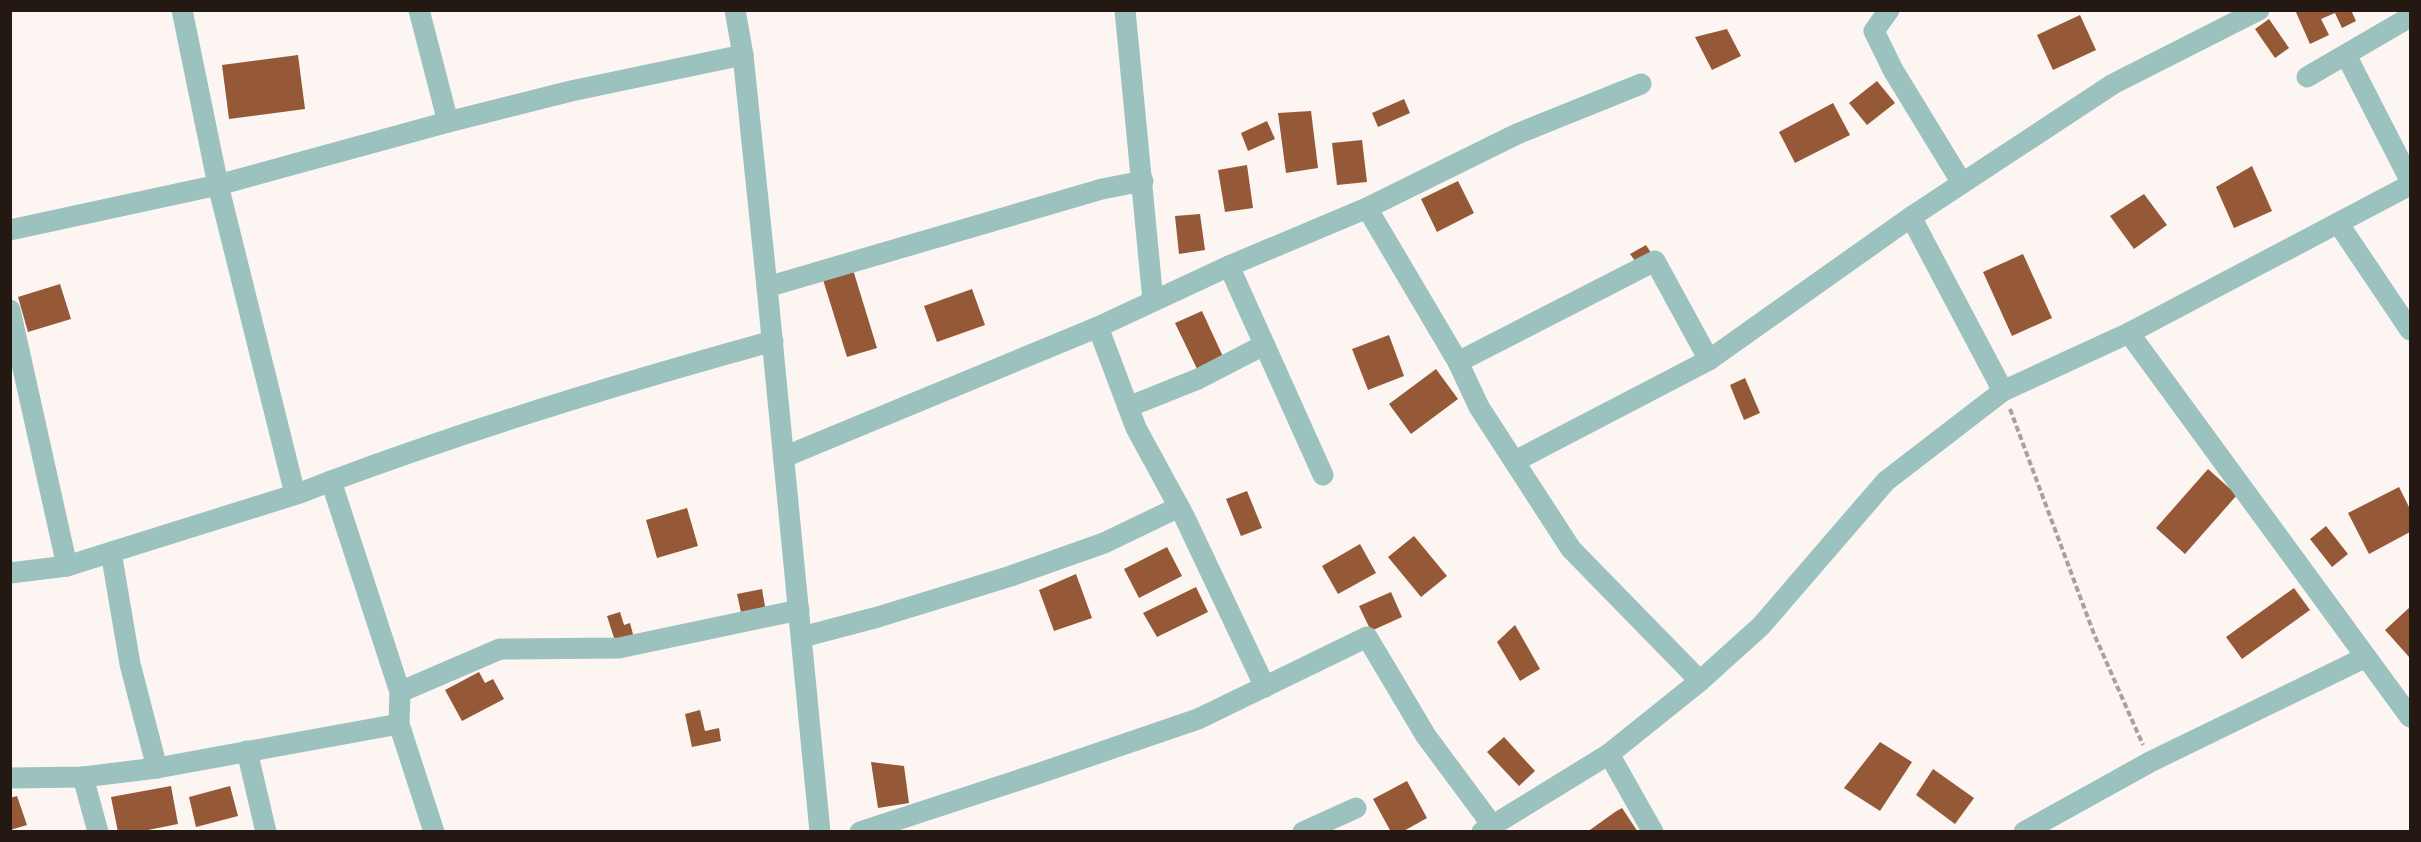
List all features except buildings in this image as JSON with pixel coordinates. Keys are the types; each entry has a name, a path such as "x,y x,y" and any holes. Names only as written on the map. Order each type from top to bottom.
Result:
{"street":[{"path":"182,10 218,185 295,494"},
{"path":"418,10 448,122"},
{"path":"735,10 743,55 773,341 820,831"},
{"path":"1125,10 1153,301"},
{"path":"1889,10 1874,31 1893,70 1962,183"},
{"path":"1515,461 1709,360 1911,217 2114,84 2259,10"},
{"path":"2307,77 2410,17"},
{"path":"10,230 218,185 571,91 743,55"},
{"path":"2346,55 2410,180"},
{"path":"784,457 1098,327 1229,266 1367,208 1517,134 1641,84"},
{"path":"767,287 1102,189 1143,181"},
{"path":"860,831 1198,719 1366,637 1426,736 1487,828 1609,754 1700,681 1761,626 1886,481 2003,391 2129,333 2410,185"},
{"path":"1367,208 1458,362 1479,407 1571,549 1700,681"},
{"path":"1911,217 2003,391"},
{"path":"2338,223 2410,328"},
{"path":"1458,362 1655,261 1709,360"},
{"path":"1229,266 1323,475"},
{"path":"10,310 67,566"},
{"path":"1098,327 1136,428 1179,507 1265,687"},
{"path":"2129,333 2410,717"},
{"path":"10,573 67,566 295,494 438,441 626,382 773,341"},
{"path":"1128,407 1198,379 1264,345"},
{"path":"331,481 400,692 399,724 434,831"},
{"path":"802,637 878,617 1011,576 1104,543 1179,507"},
{"path":"111,552 130,664 157,768"},
{"path":"400,692 500,649 620,648 799,610"},
{"path":"2025,831 2150,762 2366,657"},
{"path":"10,778 83,777 157,768 399,724"},
{"path":"247,751 266,831"},
{"path":"1609,754 1653,831"},
{"path":"83,777 98,831"},
{"path":"1303,831 1356,808"}],"path":[{"path":"2003,391 2094,634 2150,762"}]}
